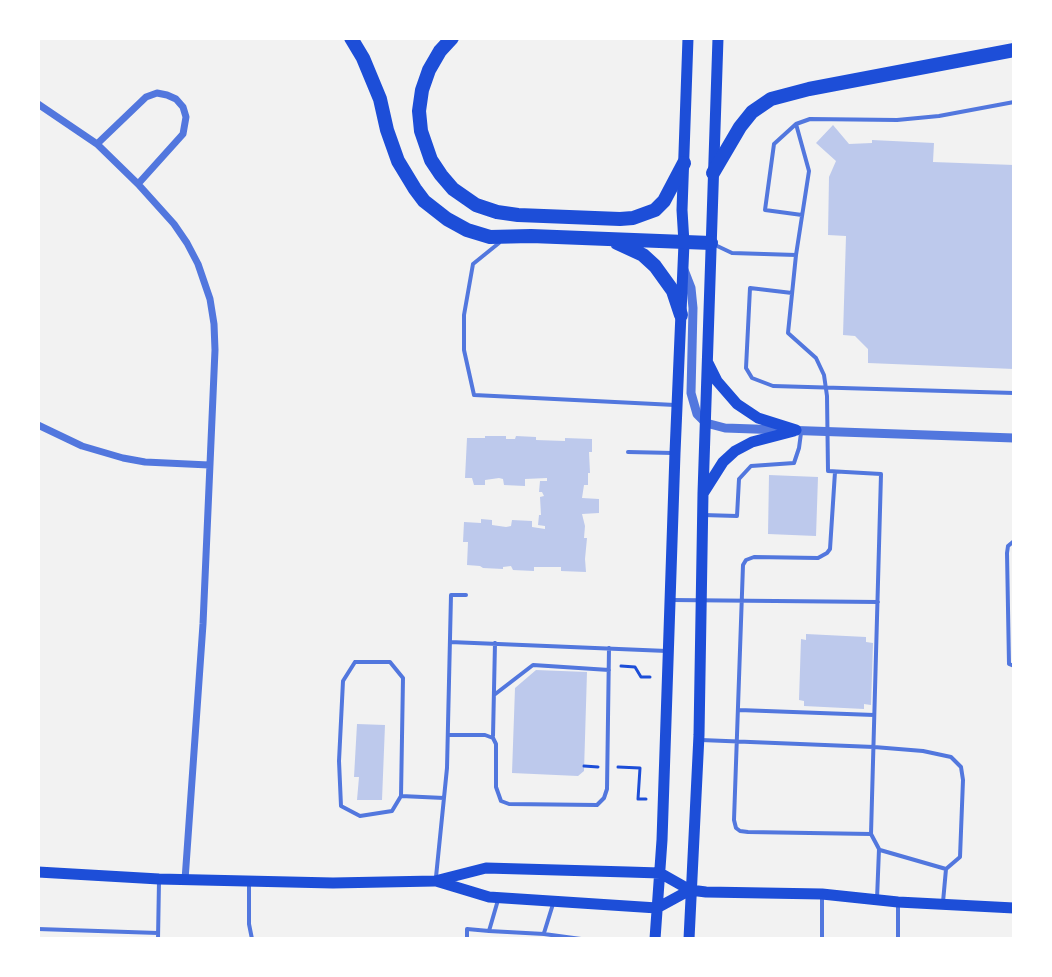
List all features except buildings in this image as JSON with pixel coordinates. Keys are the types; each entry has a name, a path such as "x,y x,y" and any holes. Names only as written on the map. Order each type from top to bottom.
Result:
{"highway":[{"path":"351,38 380,99 398,161 424,201 447,219 467,230 490,237 711,243"},
{"path":"452,38 429,70 422,90 419,111 421,131 431,160 441,175 453,189 476,205 518,215 633,218 655,210 664,201 684,163"},
{"path":"713,173 740,127 752,112 771,99 1014,50"},
{"path":"609,240 643,255 655,266 673,291 681,315"}],"main road":[{"path":"655,939 670,651 688,38"},
{"path":"689,939 699,740 703,493 718,38"},
{"path":"707,359 717,381 737,404 758,418 798,430"},
{"path":"703,493 723,462 735,451 752,442 798,430"},
{"path":"38,872 249,881 435,881 486,868 660,873 690,890 822,894 898,902 1014,908"},
{"path":"435,881 489,897 657,908 690,890"}],"street":[{"path":"97,144 146,97 157,93 176,99 186,117 183,134 138,184"},
{"path":"38,104 97,144 174,224 198,264 210,299 215,350 203,624 185,880"},
{"path":"683,268 691,288 693,308 691,393 697,414 706,423 725,428 1014,438"},
{"path":"38,425 82,446 123,458 209,465"}],"lane":[{"path":"803,216 765,210 774,144 796,124 810,119 897,120 939,116 1014,102"},
{"path":"796,124 809,171 788,333 816,358 824,375 828,471 881,474 871,834 879,849 877,899"},
{"path":"506,237 473,264 464,315 464,350 474,395 677,405"},
{"path":"711,243 732,253 796,255"},
{"path":"792,293 750,288 746,368 752,378 773,386 1014,393"},
{"path":"703,515 737,516 739,479 751,466 794,463 799,448 798,430"},
{"path":"628,452 675,453"},
{"path":"835,472 830,549 827,553 818,558 754,557 743,565 734,820 740,831 871,834"},
{"path":"1014,541 1008,546 1007,553 1009,664 1014,666"},
{"path":"435,881 448,735 451,595 466,595"},
{"path":"671,600 878,602"},
{"path":"450,642 670,651"},
{"path":"495,643 493,738 496,744 496,787 501,801 509,804 597,805 604,798 607,789 609,648"},
{"path":"355,662 390,662 403,678 401,796 392,811 360,816 341,806 339,761 343,681 355,662"},
{"path":"494,695 533,665 609,670"},
{"path":"739,710 874,715"},
{"path":"448,735 485,735 493,738"},
{"path":"699,740 874,747 951,757 961,767 963,780 960,857 946,869 942,905"},
{"path":"401,796 444,798"},
{"path":"879,849 946,869"},
{"path":"38,929 158,936 159,879"},
{"path":"249,881 252,939"},
{"path":"822,894 822,939"},
{"path":"489,931 499,897"},
{"path":"544,934 553,901"},
{"path":"898,902 898,939"},
{"path":"467,939 467,929 581,939"},
{"path":"498,931 498,939"}],"path":[{"path":"621,666 635,667 641,677 650,677"},
{"path":"584,766 598,767"},
{"path":"616,767 640,768 638,799 646,799"}]}
